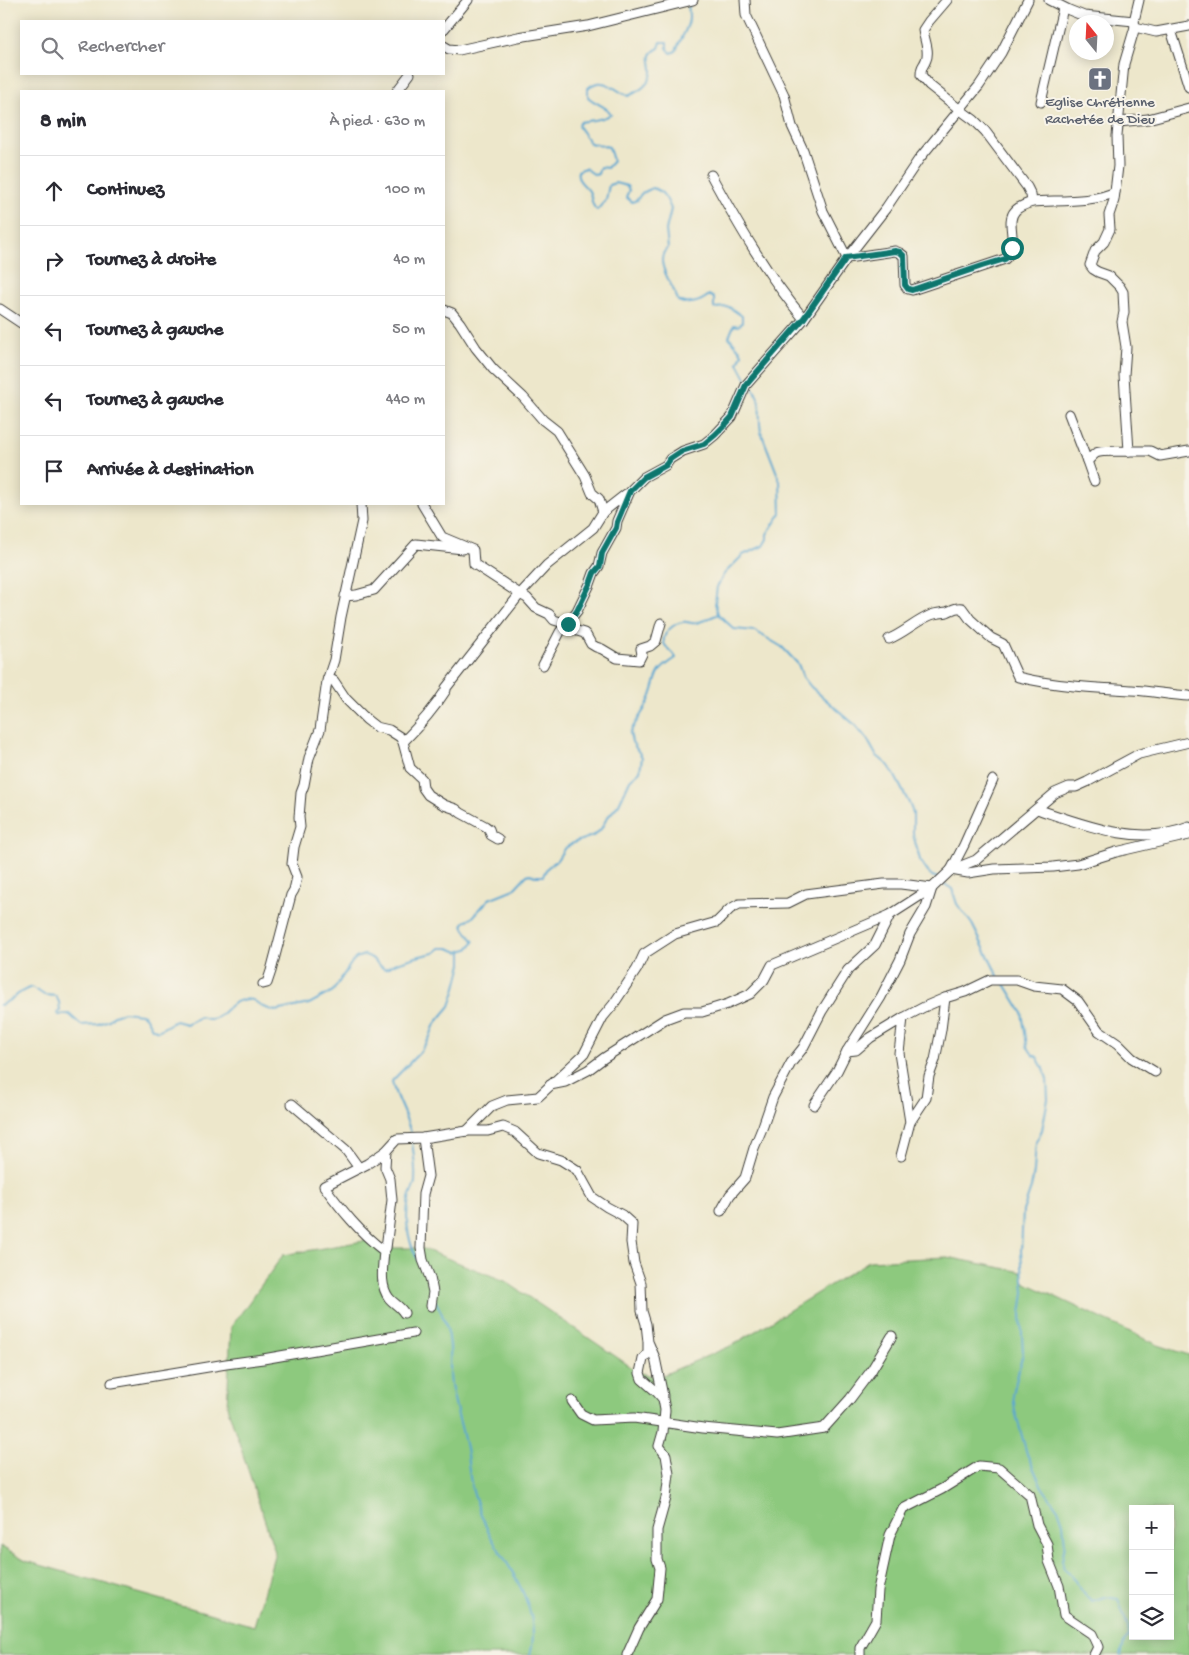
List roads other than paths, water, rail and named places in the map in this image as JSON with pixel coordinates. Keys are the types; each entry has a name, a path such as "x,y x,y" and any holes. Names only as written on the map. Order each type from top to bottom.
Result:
{"street":[{"path":"445,28 468,0"},
{"path":"445,47 459,50 518,37 588,26 693,0"},
{"path":"745,0 746,15 784,96 792,126 803,150 823,211 846,258"},
{"path":"947,0 923,30 928,52 926,60 921,67 921,76 929,85 985,130 1028,187 1032,195 1032,202"},
{"path":"403,742 425,716 430,713 446,688 520,594 547,565 593,528 603,512 630,491 644,477 666,465 670,459 682,451 704,444 732,417 746,385 804,318 920,159 979,86 1001,53 1028,0"},
{"path":"1050,0 1063,8 1084,16 1134,24 1156,32 1189,26"},
{"path":"1130,451 1124,375 1126,352 1122,322 1124,312 1123,292 1109,276 1098,272 1090,265 1095,251 1104,242 1110,228 1109,215 1114,200 1117,173 1117,136 1124,64 1139,0"},
{"path":"1041,102 1063,8"},
{"path":"1171,30 1189,87"},
{"path":"398,90 409,75"},
{"path":"1119,122 1148,119 1189,108"},
{"path":"712,175 736,220 783,294 804,318"},
{"path":"846,258 895,251 900,252 904,256 905,285 908,289 912,290 1005,259 1010,255 1012,248 1012,217 1018,208 1032,202 1073,200 1115,192"},
{"path":"0,309 20,322"},
{"path":"445,310 452,313 493,369 536,409 543,420 557,431 585,476 592,493 599,499 603,512"},
{"path":"1069,414 1094,481"},
{"path":"1087,461 1100,452 1150,451 1160,456 1189,451"},
{"path":"542,665 560,632 577,611 594,573 600,566 602,553 616,528 630,491"},
{"path":"263,984 267,983 271,971 291,895 296,884 297,877 292,864 294,847 300,827 299,817 302,793 310,758 320,730 328,678 334,660 345,596 362,521 361,505"},
{"path":"423,505 442,537 473,550"},
{"path":"345,596 374,590 416,544 473,550"},
{"path":"473,550 474,564 527,598 536,608 549,614 554,620 568,624 574,630 586,635 591,644 617,658 639,660 642,654 641,649 650,646 656,641 661,623"},
{"path":"890,639 932,614 944,613 959,607 995,641 1003,644 1018,677 1056,684 1109,690 1161,692 1189,696"},
{"path":"328,678 334,681 346,699 367,720 400,737 403,742 408,765 422,779 426,793 444,805 456,809 490,829 491,835 498,839"},
{"path":"951,870 976,860 1055,793 1087,782 1139,754 1189,742"},
{"path":"550,1085 565,1082 588,1070 664,1019 684,1012 702,1012 728,1004 750,994 764,980 772,965 890,914 932,888 951,870 993,780"},
{"path":"1037,809 1099,830 1129,834 1174,833 1189,827"},
{"path":"951,870 968,873 994,869 1053,867 1078,864 1116,852 1189,835"},
{"path":"467,1131 492,1106 506,1100 538,1096 584,1054 602,1017 613,1005 644,954 675,934 717,922 730,909 739,904 788,902 806,894 884,884 932,888"},
{"path":"814,1105 838,1071 846,1051 881,997 900,960 910,934 926,908 932,888"},
{"path":"720,1211 730,1195 745,1178 773,1097 791,1063 804,1048 822,1011 848,970 875,945 890,914"},
{"path":"846,1051 856,1050 870,1038 903,1018 945,998 965,992 990,980 1017,980 1034,986 1062,988 1078,1001 1098,1031 1118,1044 1132,1058 1155,1072"},
{"path":"901,1156 910,1122 926,1098 929,1076 935,1060 941,1030 945,998"},
{"path":"903,1018 900,1054 910,1122"},
{"path":"292,1104 346,1150 359,1168"},
{"path":"384,1251 369,1240 324,1186 359,1168 386,1151 397,1139 422,1138 467,1131 488,1131 502,1127 515,1132 538,1153 561,1160 577,1170 592,1197 622,1215 632,1224 631,1242 634,1263 641,1283 642,1310 648,1342 648,1353 640,1373 642,1379 663,1399"},
{"path":"422,1138 428,1176 422,1194 421,1248 423,1260 430,1278 431,1306"},
{"path":"386,1151 385,1167 390,1179 392,1200 386,1248 384,1251 382,1285 389,1298 404,1313"},
{"path":"112,1383 413,1333"},
{"path":"572,1401 581,1414 593,1420 634,1418 703,1428 777,1435 824,1428 850,1400 871,1371 892,1336"},
{"path":"627,1655 639,1628 657,1599 660,1568 657,1530 666,1498 669,1474 666,1455 659,1446 665,1410 655,1358 648,1342"},
{"path":"860,1655 860,1648 876,1620 878,1590 890,1535 904,1509 942,1489 979,1466 999,1468 1030,1495 1037,1525 1047,1544 1049,1561 1059,1586 1064,1615 1092,1634 1098,1647 1094,1655"}],"waterway":[{"path":"689,5 688,25 676,51 671,53 667,48 667,42 661,42 659,48 652,53 651,76 643,87 628,96 604,83 594,84 588,88 588,97 607,109 611,114 599,119 580,122 578,126 590,143 609,147 613,161 607,168 600,167 598,174 595,175 585,168 578,171 578,174 579,180 589,191 593,206 597,210 606,200 609,185 615,183 627,186 629,190 626,197 632,202 652,188 664,196 671,209 666,230 668,248 663,253 662,259 666,274 678,301 694,302 702,300 709,295 714,298 714,308 729,307 742,316 742,322 739,326 734,325 729,337 742,354 738,363 747,380"},
{"path":"750,384 759,402 761,432 780,481 781,513 767,534 767,539 763,546 743,555 724,574 717,587 715,603 718,614 734,629 755,631 782,647 798,664 803,677 811,687 854,724 867,739 876,755 889,766 909,803 913,813 913,834 920,860 927,871 932,876 938,878"},
{"path":"0,1005 32,987 44,995 56,996 60,1011 57,1013 58,1015 69,1014 81,1025 98,1024 124,1012 145,1016 152,1028 158,1031 175,1021 186,1024 200,1017 214,1019 232,1005 244,1000 253,1000 263,1007 275,1011 309,1004 333,991 352,962 364,955 370,957 385,969 396,963 434,953 440,948 449,948 458,952 468,949 474,942 464,928 463,923 472,918 489,899 514,889 527,875 543,876 547,868 557,860 564,849 573,843 595,835 601,829 607,818 619,804 630,780 640,771 642,757 632,742 630,733 649,701 658,674 676,658 664,643 667,632 673,626 680,623 694,623 717,615"},
{"path":"943,883 952,889 957,904 972,924 998,976"},
{"path":"411,1135 392,1081 419,1053 429,1039 435,1024 450,1006 462,964 462,952"},
{"path":"1005,984 1022,1012 1027,1046 1033,1055 1037,1057 1044,1070 1047,1079 1048,1099 1042,1130 1036,1142 1031,1188 1023,1211 1021,1251 1024,1293 1021,1314 1023,1353 1013,1394 1015,1411 1027,1454 1042,1487 1058,1509 1063,1523 1065,1544 1062,1561 1064,1569 1092,1601 1105,1597 1118,1599 1128,1627 1129,1637 1124,1642 1121,1655"},
{"path":"412,1142 415,1181 409,1199 407,1225 413,1250 421,1266"},
{"path":"435,1300 443,1316 448,1334 451,1384 466,1446 472,1488 488,1532 516,1578 529,1608 533,1639 530,1655"}],"place":[{"name":"Eglise Chrétienne Rachetée de Dieu","path":"1100,79"}]}
